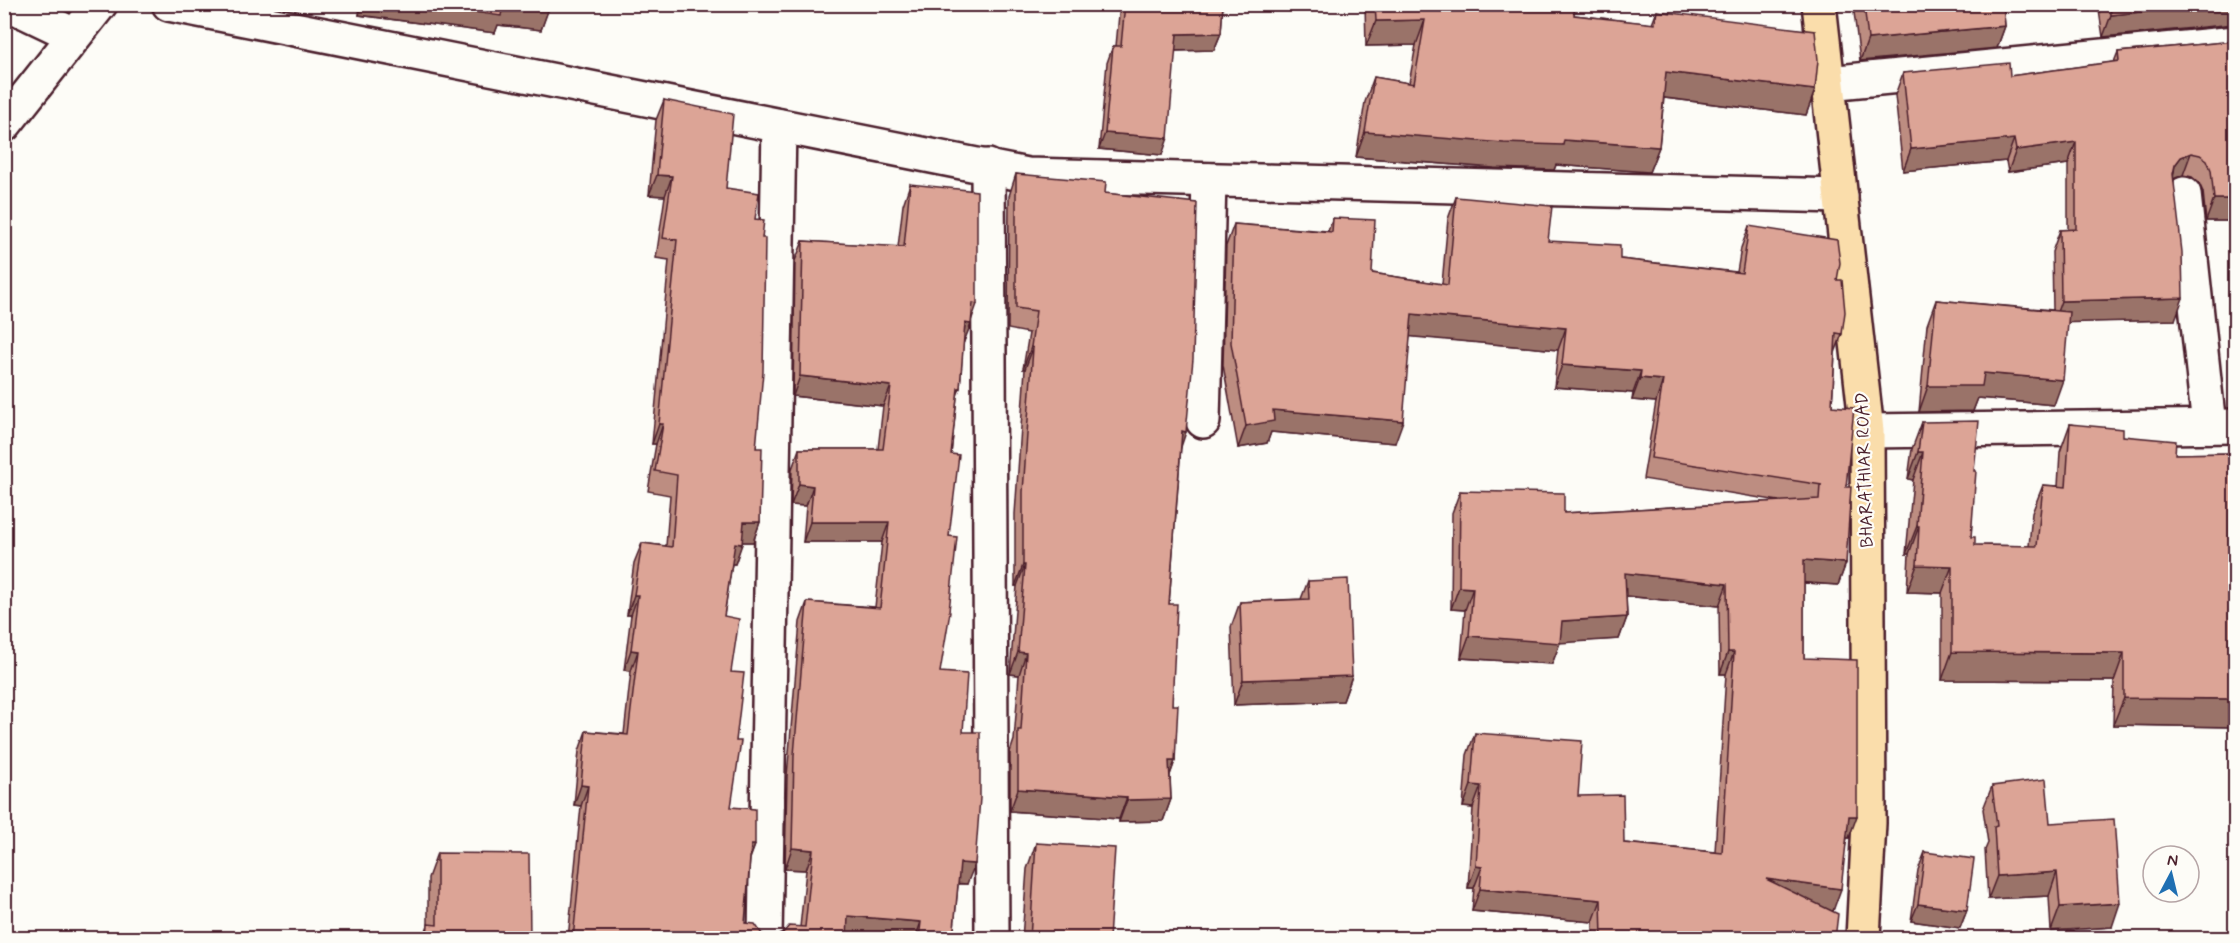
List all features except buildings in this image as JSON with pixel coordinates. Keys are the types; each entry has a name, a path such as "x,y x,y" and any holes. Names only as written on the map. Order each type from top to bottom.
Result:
{"main road":[{"name":"BHARATHIAR ROAD","path":"1819,4 1867,431 1869,823 1863,939"}],"street":[{"path":"9,4 74,35"},
{"path":"4,125 100,4"},
{"path":"169,4 1027,175 1841,196"},
{"path":"1828,83 2235,43"},
{"path":"765,939 779,126"},
{"path":"988,166 993,939"},
{"path":"1203,421 1209,180"},
{"path":"1867,431 2222,426 2184,194"}]}
